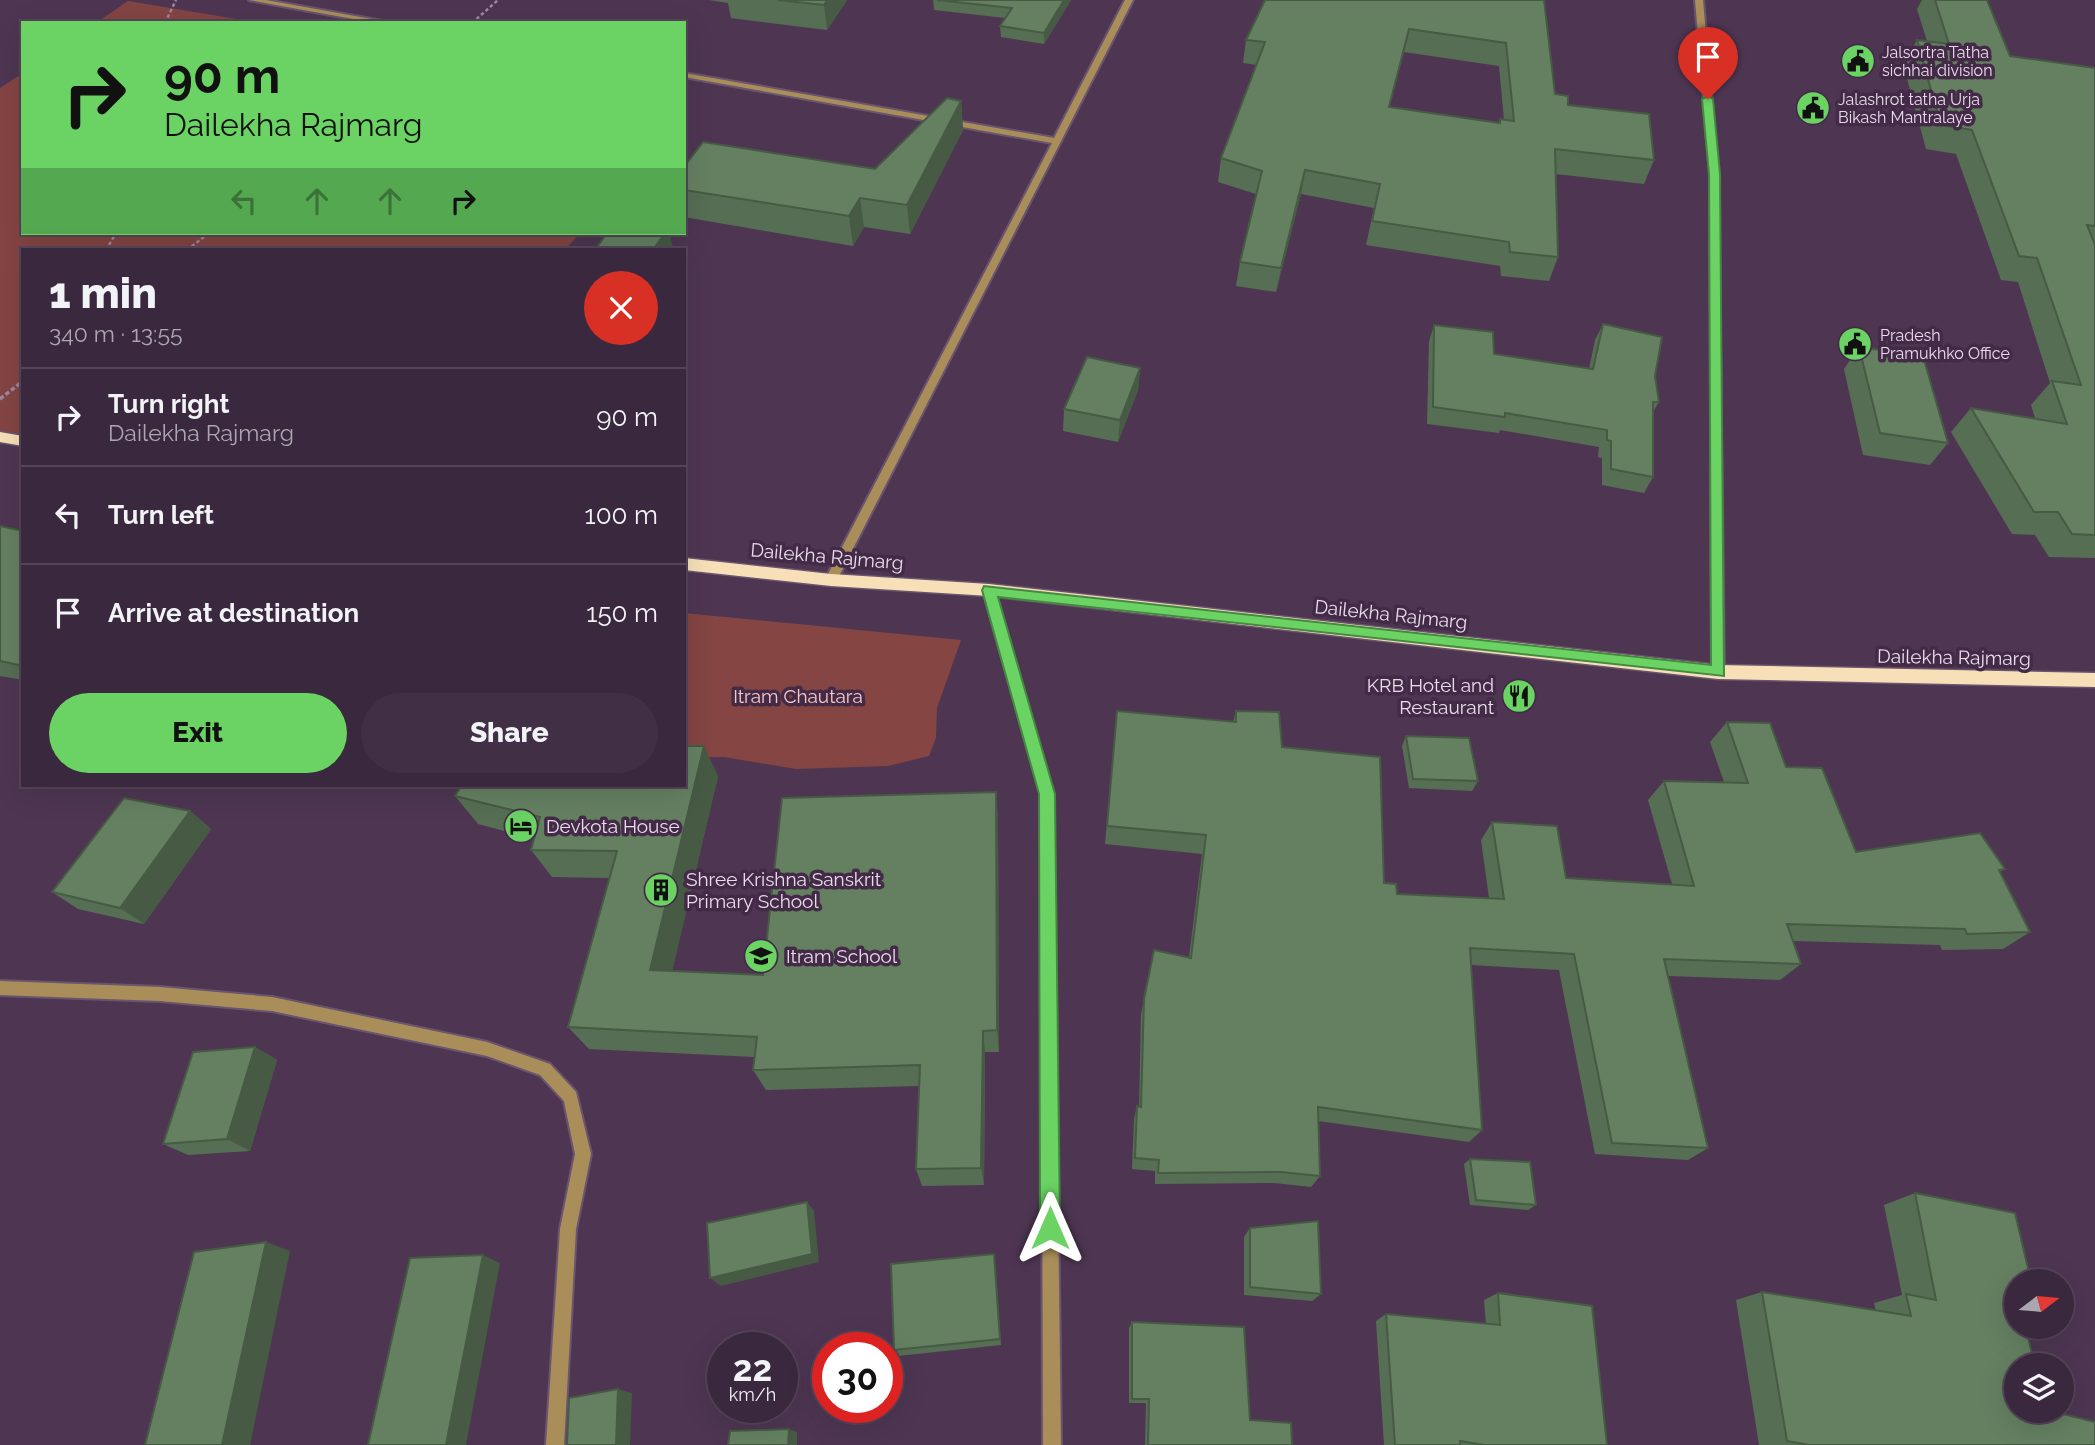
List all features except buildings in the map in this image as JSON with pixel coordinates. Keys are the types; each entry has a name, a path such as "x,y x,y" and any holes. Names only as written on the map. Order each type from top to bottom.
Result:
{"main road":[{"path":"0,437 21,442"},
{"name":"Dailekha Rajmarg","path":"686,564 831,580 989,590 1718,672 2095,680"}],"street":[{"path":"253,0 378,21"},
{"path":"831,580 1129,0"},
{"path":"1699,0 1714,174 1718,672"},
{"path":"686,75 1058,141"},
{"path":"989,590 1047,794 1052,1445"},
{"path":"0,988 160,994 272,1004 487,1049 545,1069 571,1097 583,1154 568,1229 555,1445"}],"path":[{"path":"166,21 176,0"},
{"path":"474,21 498,0"},
{"path":"190,248 206,235"},
{"path":"0,399 21,383"}],"green space":[{"path":"128,1 249,21 99,21"},
{"path":"21,74 21,235 578,235 567,248 21,248 21,441 0,436 0,88"},
{"name":"Itram Chautara","path":"686,613 961,640 937,708 936,738 929,756 888,766 796,769 724,757 686,758"}],"place":[{"name":"Jalsortra Tatha sichhai division","path":"1858,61"},
{"name":"Jalashrot tatha Urja Bikash Mantralaye","path":"1813,108"},
{"name":"Pradesh Pramukhko Office","path":"1855,344"},
{"name":"KRB Hotel and Restaurant","path":"1519,696"},
{"name":"Devkota House","path":"521,826"},
{"name":"Shree Krishna Sanskrit Primary School","path":"661,890"},
{"name":"Itram School","path":"761,956"}],"route":[{"path":"1050,1228 1047,794 989,590 1718,672 1714,174 1708,99"}]}
